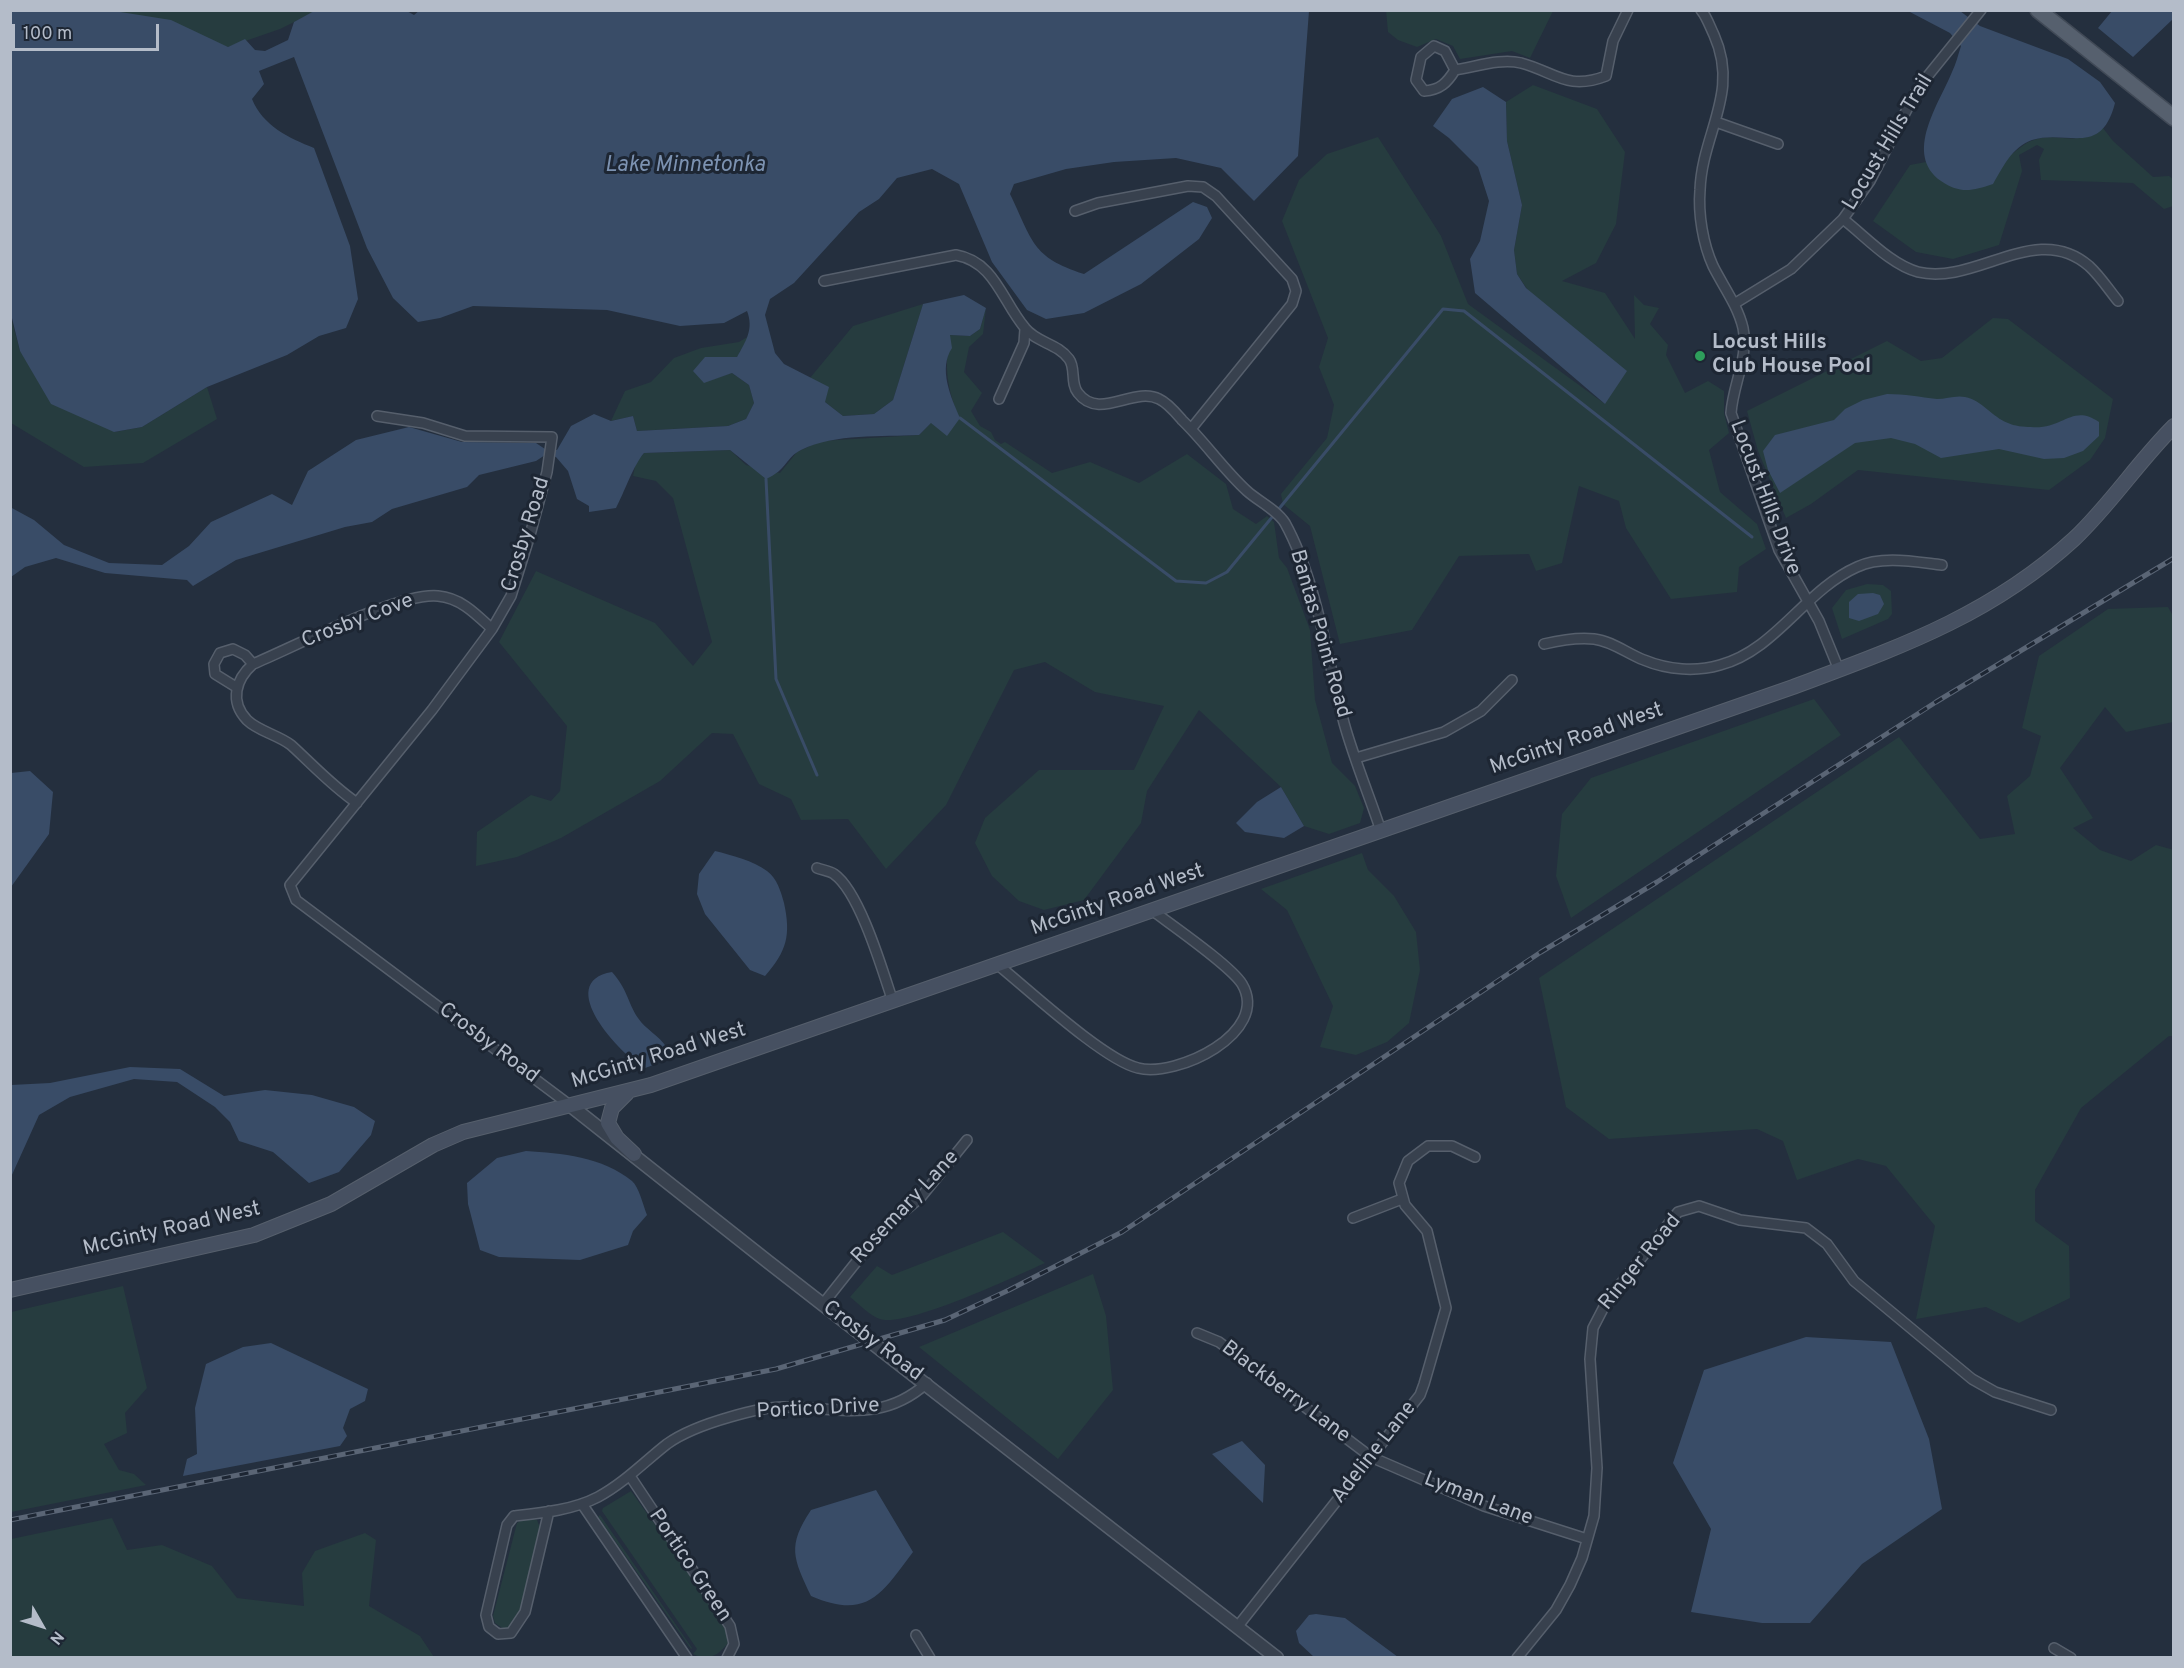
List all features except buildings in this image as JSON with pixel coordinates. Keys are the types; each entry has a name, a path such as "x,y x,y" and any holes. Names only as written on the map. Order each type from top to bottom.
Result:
{"main road":[{"path":"2038,10 2174,118"},
{"name":"McGinty Road West","path":"10,1290 254,1235 331,1204 433,1145 463,1132 631,1090 893,1002 1839,670 1920,639 1971,614 2035,573 2075,538 2174,426"},
{"path":"631,1090 612,1108 608,1123 617,1138 634,1154"}],"street":[{"path":"1455,70 1445,51 1434,46 1421,57 1416,80 1424,91 1436,91 1448,81 1455,70 1512,62 1563,80 1590,82 1606,76 1613,41 1628,10"},
{"name":"Locust Hills Drive","path":"1701,10 1719,46 1724,74 1721,108 1706,153 1700,190 1702,229 1712,264 1734,304 1743,328 1745,351 1732,394 1731,413 1735,430 1779,550 1819,621 1839,670"},
{"name":"Locust Hills Trail","path":"1734,304 1791,269 1843,219 1870,181 1918,88 1979,13"},
{"path":"1716,122 1778,144"},
{"path":"1075,211 1098,203 1177,188 1203,187 1233,213 1292,279 1296,291 1292,304 1191,429"},
{"path":"1843,219 1894,259 1916,272 1938,275 1962,271 2024,251 2044,248 2066,252 2089,266 2118,302"},
{"name":"Bantas Point Road","path":"824,281 956,255 969,258 981,264 991,275 1025,329 1036,339 1053,344 1065,354 1071,362 1073,383 1077,393 1088,402 1101,405 1149,396 1161,399 1246,490 1283,520 1299,553 1345,727 1381,831"},
{"path":"999,399 1024,344 1025,329"},
{"name":"Crosby Road","path":"376,416 423,423 465,436 552,437 550,453 530,535 511,596 492,629 432,710 290,885 296,900 634,1154 1277,1658"},
{"path":"1544,644 1564,639 1596,639 1665,667 1689,669 1721,665 1752,651 1833,581 1858,566 1885,561 1942,565"},
{"name":"Crosby Cove","path":"236,687 242,674 253,664 339,626 416,597 439,596 456,601 469,607 492,629"},
{"path":"253,664 245,655 233,650 220,653 214,664 215,674 224,682 236,687 237,703 248,721 290,744 313,769 357,803"},
{"path":"1356,758 1444,732 1481,711 1512,680"},
{"path":"817,868 835,874 847,889 867,927 893,1002"},
{"path":"998,965 1123,1063 1153,1071 1184,1065 1240,1027 1247,1005 1246,993 1233,974 1153,911"},
{"name":"Rosemary Lane","path":"823,1304 880,1232 932,1186 967,1140"},
{"path":"1353,1218 1401,1199 1399,1183 1402,1171 1416,1152 1428,1146 1452,1146 1475,1157"},
{"name":"Adeline Lane","path":"1238,1626 1420,1395 1446,1308 1427,1232 1401,1199"},
{"name":"Ringer Road","path":"1517,1658 1556,1610 1582,1558 1587,1539 1597,1492 1590,1359 1593,1328 1607,1301 1678,1212 1699,1206 1740,1220 1806,1228 1827,1244 1854,1281 1972,1379 1995,1392 2051,1410"},
{"name":"Blackberry Lane","path":"1197,1333 1219,1342 1371,1457"},
{"name":"Portico Drive","path":"549,1511 525,1612 511,1633 498,1634 489,1627 486,1615 508,1521 514,1516 582,1504 630,1476 670,1443 685,1434 730,1417 771,1408 866,1411 883,1408 906,1398 927,1383"},
{"name":"Lyman Lane","path":"1371,1457 1484,1506 1587,1539"},
{"name":"Portico Green","path":"630,1476 730,1626 735,1644 727,1658"},
{"path":"582,1504 687,1658"},
{"path":"916,1635 930,1658"},
{"path":"2054,1648 2071,1658"}],"green space":[{"path":"1386,10 1553,11 1530,58 1512,51 1460,59 1453,46 1436,39 1417,47 1398,40 1388,32"},
{"path":"114,11 316,11 280,29 228,47"},
{"path":"1533,85 1597,109 1625,152 1616,224 1596,263 1562,281 1605,293 1635,339 1634,295 1644,305 1659,308 1650,324 1668,345 1666,355 1685,393 1708,381 1724,391 1724,413 1729,433 1709,450 1720,492 1757,524 1766,549 1739,567 1737,592 1671,599 1626,528 1619,501 1579,486 1562,563 1536,571 1529,554 1459,556 1412,630 1340,644 1310,526 1283,504 1281,494 1327,438 1334,405 1319,367 1328,338 1282,221 1299,180 1327,154 1378,137 1441,236 1468,304 1605,404 1517,274 1514,250 1522,205 1507,141 1506,102"},
{"path":"2103,128 2113,141 2153,177 2169,176 2173,179 2173,206 2164,209 2133,183 2041,180 2039,160 2044,149 2037,145 2019,155 2022,171 1999,245 1953,259 1916,252 1873,221 1910,165 1926,162 1936,177 2008,156 2028,142 2040,138 2082,137"},
{"path":"923,304 893,400 874,414 843,416 825,402 810,378 853,326"},
{"path":"986,308 983,334 969,347 964,372 982,393 971,411 980,426 991,432 995,440 1001,444 1005,442 1052,473 1090,462 1139,483 1187,454 1226,484 1233,509 1256,524 1267,516 1274,522 1279,558 1287,568 1310,630 1315,700 1332,763 1355,786 1364,808 1360,823 1329,834 1304,826 1281,787 1199,710 1147,791 1141,823 1084,900 1044,910 1019,901 992,876 975,843 985,818 1039,770 1134,770 1164,706 1095,692 1045,662 1014,670 946,805 886,869 848,819 801,820 791,799 759,784 733,734 712,733 660,781 561,838 517,857 476,866 477,832 531,795 551,801 560,791 567,726 499,642 536,571 655,623 693,666 712,642 673,498 656,481 633,476 636,462 644,453 730,450 746,465 780,473 797,452 821,441 919,435 931,423 959,418 948,377 947,358 950,335 970,336 980,329"},
{"path":"10,314 20,351 115,432 142,427 207,387 217,419 143,463 84,467 11,423"},
{"path":"1993,318 2008,319 2113,399 2105,438 2090,460 2049,490 1858,470 1811,504 1786,518 1758,451 1747,411 1887,341 1921,361 1942,358"},
{"path":"749,336 737,357 705,357 704,382 732,373 749,385 754,403 746,419 728,426 637,431 633,416 611,421 625,391 651,382 674,358 701,348 739,342"},
{"path":"1867,584 1883,585 1891,591 1892,614 1888,619 1842,639 1832,608 1846,590"},
{"path":"2168,607 2173,616 2173,722 2126,732 2105,707 2060,768 2093,818 2073,828 2100,850 2131,861 2156,845 2174,850 2173,1036 2169,1036 2081,1108 2035,1190 2035,1221 2069,1246 2070,1298 2019,1323 1986,1307 1916,1319 1935,1226 1886,1166 1858,1159 1797,1180 1783,1141 1757,1129 1609,1139 1566,1107 1539,978 1899,737 1980,839 2015,834 2007,796 2030,776 2041,736 2022,728 2039,656 2108,609"},
{"path":"1814,699 1841,735 1571,918 1556,876 1562,814 1591,778"},
{"path":"1362,853 1368,870 1394,896 1416,932 1420,970 1409,1023 1387,1042 1356,1055 1320,1047 1333,1006 1287,910 1261,889"},
{"path":"1003,1232 1045,1263 936,1309 893,1320 880,1319 868,1313 850,1297 877,1266 892,1275"},
{"path":"1093,1274 1106,1316 1113,1390 1058,1459 919,1347"},
{"path":"123,1286 147,1388 125,1413 127,1433 104,1444 119,1470 134,1474 146,1485 11,1512 11,1312"},
{"path":"631,1491 726,1625 728,1643 713,1656 704,1657 693,1654 697,1649 602,1511 603,1508"},
{"path":"600,1515 692,1648 691,1649 598,1517"},
{"path":"112,1518 127,1550 162,1545 212,1566 237,1598 304,1606 302,1573 315,1551 365,1533 376,1540 369,1606 420,1636 434,1657 11,1657 11,1539"},
{"path":"525,1518 537,1520 542,1533 517,1624 504,1629 495,1623 493,1616 517,1523"}],"water":[{"name":"Lake Minnetonka","path":"316,10 405,10 414,15 420,10 1309,11 1298,156 1254,201 1221,168 1176,158 1114,162 1066,169 1014,184 1010,194 1030,235 1043,254 1067,268 1084,274 1193,202 1207,207 1212,218 1199,239 1141,284 1084,313 1046,319 1027,310 992,262 959,184 932,169 897,178 879,199 859,212 794,283 770,299 765,315 775,353 784,364 829,387 825,402 843,416 874,414 893,400 923,304 964,295 986,308 980,329 970,336 950,335 952,348 946,365 947,383 960,418 947,436 931,423 919,435 844,438 829,441 796,453 778,472 766,479 730,450 644,453 616,508 589,512 589,506 577,499 568,471 556,457 545,455 536,461 479,475 467,487 392,509 372,522 345,527 236,560 193,586 187,580 105,573 56,558 25,567 11,577 10,507 34,520 64,545 109,563 162,565 189,546 211,522 272,494 292,505 308,471 356,440 409,427 462,442 536,443 545,449 557,450 571,426 594,414 611,421 633,416 637,431 728,426 746,419 754,403 749,385 732,373 704,383 693,371 705,357 737,357 749,329 747,311 724,323 680,326 607,310 473,306 440,318 418,322 393,298 367,248 294,57 259,71 264,84 252,99 270,124 295,140 314,148 350,246 358,299 346,328 319,336 287,355 207,387 142,427 114,432 51,404 20,351 11,314 11,11 114,11 171,20 228,47 245,39 255,50 265,51 288,40 294,22"},
{"path":"1908,11 1960,11 1980,26 2068,59 2100,82 2115,103 2109,120 2092,136 2045,138 2025,143 2009,158 1993,184 1966,190 1948,185 1930,170 1925,157 1924,143 1927,128 1961,46 1950,33"},
{"path":"2112,11 2173,11 2173,19 2133,57 2098,28"},
{"path":"1483,87 1506,102 1507,141 1522,205 1514,250 1517,274 1526,288 1627,371 1605,404 1475,293 1470,259 1480,241 1489,201 1478,167 1449,138 1433,126 1452,99"},
{"path":"1887,394 1937,399 1965,397 1977,401 2002,420 2022,427 2042,427 2081,415 2099,422 2099,436 2083,451 2064,458 2044,459 1999,449 1941,458 1915,444 1891,438 1855,443 1780,493 1768,470 1763,451 1775,435 1834,420 1845,409 1863,400"},
{"path":"1858,594 1880,595 1884,604 1878,614 1859,621 1849,618 1849,602"},
{"path":"30,771 53,792 49,834 11,887 11,773"},
{"path":"1281,787 1304,826 1284,838 1245,832 1236,823 1257,802"},
{"path":"715,851 762,867 773,877 780,890 786,914 787,934 783,950 765,976 750,970 705,914 697,894 699,874"},
{"path":"612,972 621,984 638,1018 667,1048 662,1059 645,1068 634,1061 608,1035 590,1003 589,989 595,978"},
{"path":"130,1067 180,1069 224,1096 265,1090 312,1095 354,1107 375,1121 371,1135 339,1172 309,1183 273,1152 239,1141 230,1122 215,1107 177,1082 134,1079 70,1097 39,1115 11,1177 11,1085 50,1083"},
{"path":"526,1151 567,1155 595,1161 621,1173 632,1181 639,1192 647,1215 633,1231 628,1245 580,1260 499,1257 480,1250 468,1204 467,1183 497,1158"},
{"path":"1806,1337 1891,1342 1929,1439 1942,1509 1862,1564 1810,1623 1762,1623 1691,1612 1711,1529 1673,1463 1704,1370"},
{"path":"271,1343 368,1389 365,1401 350,1409 343,1428 347,1436 340,1446 183,1476 187,1459 197,1454 195,1408 206,1364 243,1347"},
{"path":"1242,1441 1265,1465 1263,1503 1212,1454"},
{"path":"876,1490 913,1552 891,1580 871,1599 859,1604 846,1605 830,1603 811,1596 800,1572 795,1552 798,1533 803,1522 811,1510"},
{"path":"1309,1615 1345,1618 1398,1657 1314,1657 1299,1643 1296,1631"}],"waterway":[{"path":"960,418 1176,581 1206,583 1227,572 1443,309 1464,311 1752,537"},
{"path":"766,479 776,679 817,775"}],"railway":[{"path":"10,1520 776,1369 945,1320 1122,1232 1541,952 1657,882 1936,702 2174,558"}],"place":[{"name":"Locust Hills Club House Pool","path":"1700,356"}]}
